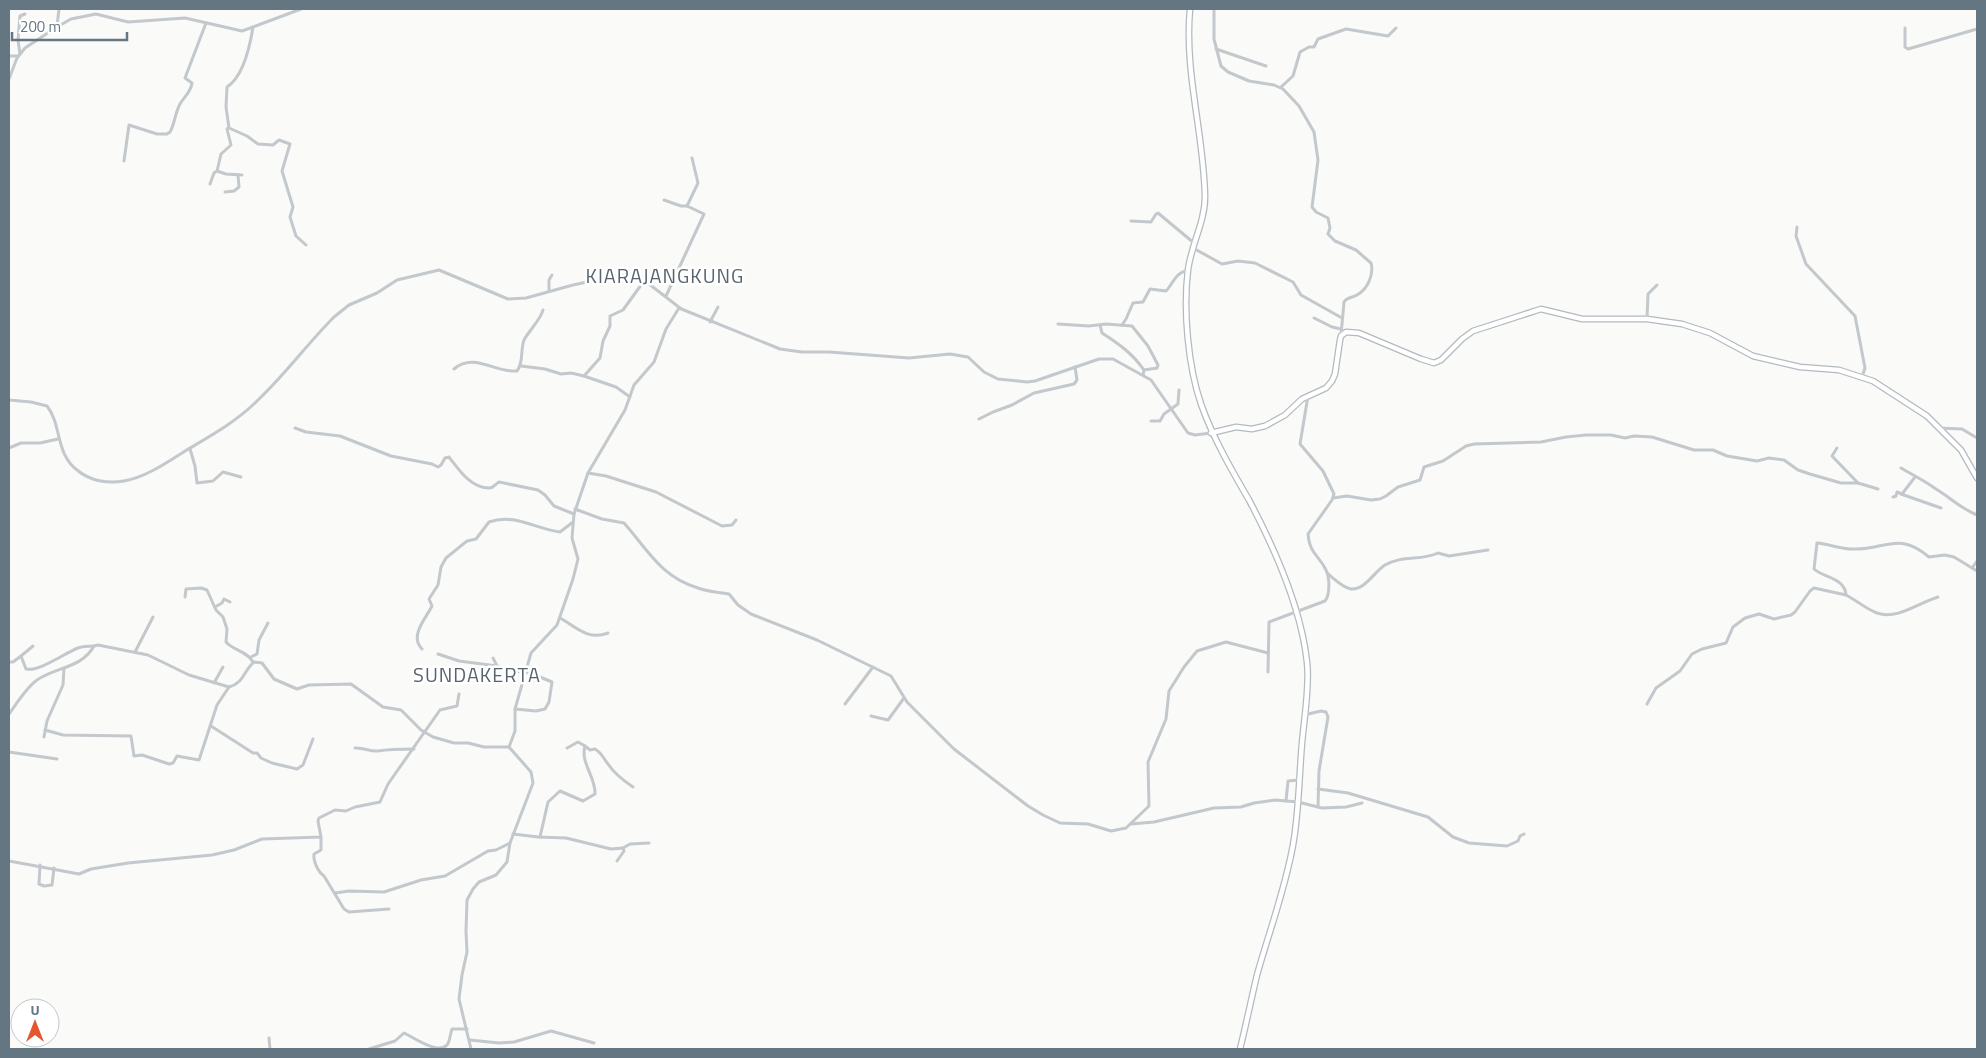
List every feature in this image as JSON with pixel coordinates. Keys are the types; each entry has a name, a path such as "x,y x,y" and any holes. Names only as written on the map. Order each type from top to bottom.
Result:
{"main road":[{"path":"1190,9 1188,31 1189,55 1202,150 1204,209 1193,245 1188,271 1187,316 1190,362 1211,433 1269,540 1284,575 1302,634 1307,662 1298,802 1290,860 1257,975 1240,1049"},
{"path":"1211,433 1236,427 1252,429 1266,426 1285,415 1308,396 1326,388 1335,374 1341,336 1346,332 1354,332 1421,360 1434,363 1441,360 1473,331 1541,309 1582,319 1647,319 1666,321 1700,329 1753,356 1788,365 1834,369 1873,381 1921,412 1961,450 1977,478"}],"street":[{"path":"56,27 59,9"},
{"path":"9,79 19,55 25,48 67,20 96,14 128,22 180,18 239,31 301,9"},
{"path":"1214,9 1216,49 1221,66 1228,72 1249,81 1280,87 1299,106 1316,135 1318,160 1312,196 1313,209 1328,218 1330,228 1328,234 1332,238 1356,250 1371,264 1371,275 1366,287 1360,293 1344,301 1341,336"},
{"path":"19,55 20,18 24,14"},
{"path":"124,161 129,125 161,134 170,132 180,104 192,88 192,83 184,78 206,23"},
{"path":"210,184 217,170 221,154 231,145 227,130 229,128 226,107 227,87 234,82 246,61 253,26"},
{"path":"1280,87 1293,76 1300,52 1307,47 1313,47 1318,39 1346,29 1388,36 1396,28"},
{"path":"1905,28 1905,47 1908,49 1977,29"},
{"path":"1216,49 1266,66"},
{"path":"9,56 19,55"},
{"path":"229,128 258,144 273,145 279,140 290,144 282,171 293,207 290,217 296,236 306,244"},
{"path":"688,206 698,184 692,158"},
{"path":"217,170 226,174 240,175 240,187 234,191 226,192"},
{"path":"664,200 681,206 688,206 704,214 666,296"},
{"path":"1131,221 1151,222 1158,213 1193,245 1222,264 1238,261 1254,263 1272,271 1292,282 1299,294 1309,301 1342,318"},
{"path":"1797,227 1796,236 1806,264 1855,316 1865,368 1862,377"},
{"path":"9,400 47,406 54,420 58,439 69,463 77,470 96,480 110,482 126,481 165,464 217,433 255,403 334,316 349,305 376,293 397,280 439,270 508,299 526,298 548,291 632,275 644,280 680,308 710,322 780,348 802,352 829,352 909,358 941,354 963,356 972,360 991,376 1027,382 1051,376 1099,359 1108,358 1151,380 1188,433 1195,435 1211,433"},
{"path":"1122,325 1133,302 1143,302 1151,288 1166,291 1178,275 1183,271 1188,271"},
{"path":"548,291 549,280 552,275"},
{"path":"584,376 600,358 603,341 610,326 610,316 623,310 644,280"},
{"path":"1647,319 1648,294 1657,285"},
{"path":"509,747 515,731 515,708 532,651 555,627 560,618 578,561 573,544 573,522 575,509 588,473 625,410 637,381 654,362 666,329 680,308"},
{"path":"710,322 718,308"},
{"path":"454,369 462,362 517,371 520,366 524,339 530,334 543,310"},
{"path":"1314,318 1332,327 1341,329"},
{"path":"1058,324 1132,326 1148,346 1157,362 1157,368 1144,370"},
{"path":"1100,325 1102,333 1129,351 1144,370 1143,375"},
{"path":"520,366 584,376 616,388 630,397"},
{"path":"979,419 1034,393 1074,384 1077,380 1075,368"},
{"path":"1151,421 1160,421 1164,414 1172,410 1179,402 1179,390"},
{"path":"1268,672 1269,622 1326,600 1328,594 1326,570 1312,552 1308,534 1334,494 1323,471 1300,444 1308,396"},
{"path":"295,428 306,432 340,436 391,456 432,464 438,467 445,458 449,457 465,476 474,483 489,488 492,488 499,482 534,489 544,494 554,506 574,514"},
{"path":"1938,428 1962,430 1977,438"},
{"path":"1333,498 1348,496 1373,500 1383,498 1398,487 1420,480 1424,467 1443,462 1466,446 1473,444 1541,442 1566,437 1605,434 1624,438 1634,436 1652,437 1694,450 1713,450 1727,456 1754,461 1769,458 1784,460 1798,470 1810,474 1841,483 1858,483 1878,489"},
{"path":"9,448 21,444 38,444 58,439"},
{"path":"190,448 195,466 196,483 213,482 223,472 241,477"},
{"path":"1836,448 1832,456 1858,483"},
{"path":"1901,468 1977,515"},
{"path":"588,473 606,476 656,492 722,526 732,525 736,520"},
{"path":"1902,494 1915,476"},
{"path":"1893,497 1896,496 1897,492 1941,508"},
{"path":"575,509 602,519 624,523 647,554 680,581 700,589 729,594 738,605 751,614 817,640 892,677 904,698 954,749 1042,815 1060,822 1088,824 1111,832 1120,831 1150,804 1148,760 1166,719 1170,688 1198,650 1223,642 1268,653"},
{"path":"422,649 418,644 419,627 432,606 429,599 438,585 442,563 467,541 476,539 488,522 508,518 560,532 573,522"},
{"path":"1846,595 1846,591 1839,582 1814,569 1817,543 1851,549 1871,548 1888,543 1901,544 1916,548 1929,557 1945,555 1954,557 1977,571"},
{"path":"1327,574 1347,588 1352,589 1360,587 1384,566 1397,560 1430,557 1438,553 1449,556 1488,550"},
{"path":"1972,568 1977,561"},
{"path":"185,597 186,589 204,588 208,591 215,607 223,617 227,629 226,642 250,657 254,662 262,663 274,679 297,690 309,685 352,684 383,707 401,710 433,737 484,747 509,747 531,772 533,778 531,792 510,842 509,856 501,870 496,875 479,882 467,900 467,952 462,975 460,1000 471,1049"},
{"path":"1647,704 1656,688 1680,671 1692,654 1702,648 1725,644 1730,638 1734,626 1749,616 1759,614 1774,619 1791,615 1814,588 1846,595 1876,612 1884,614 1900,613 1922,602 1938,598"},
{"path":"215,607 224,599 230,602"},
{"path":"135,652 152,617"},
{"path":"560,618 590,636 597,637 608,633"},
{"path":"250,657 257,654 259,640 268,623"},
{"path":"9,662 13,662 33,646"},
{"path":"9,714 37,680 82,660 90,653 94,646"},
{"path":"21,656 26,669 29,670 41,667 79,647 94,646 135,652 157,658 189,675 229,687"},
{"path":"438,654 517,672 521,670 526,671 552,682 549,702 545,709 540,711 515,708"},
{"path":"493,658 497,666"},
{"path":"45,730 63,735 131,736 133,756 142,755 172,764 178,756 199,760 217,704 229,687 241,681 254,662"},
{"path":"214,683 223,667"},
{"path":"845,704 872,667"},
{"path":"44,737 63,685 64,668"},
{"path":"389,909 347,911 343,908 324,876 320,873 314,857 314,854 321,850 318,821 321,817 335,810 346,811 355,807 373,805 380,802 388,784 426,733 440,710 457,706 459,694"},
{"path":"872,716 888,720 904,698"},
{"path":"1304,715 1321,711 1326,712 1327,715 1318,789 1318,807"},
{"path":"211,726 253,753 257,753 261,758 297,770 303,765 313,739"},
{"path":"567,748 578,742 590,750 595,748 602,753 607,764 625,782 633,787"},
{"path":"540,837 548,802 559,792 584,801 594,794 595,787 583,756 585,746"},
{"path":"354,748 376,751 385,749 414,749"},
{"path":"9,752 56,760"},
{"path":"1286,801 1288,781 1299,780"},
{"path":"1318,789 1348,793 1428,817 1454,837 1469,843 1507,846 1518,841 1520,836 1524,834"},
{"path":"1130,824 1154,822 1214,808 1240,807 1274,800 1298,802 1318,807 1346,807 1362,803"},
{"path":"513,834 566,838 611,848 623,848 630,844 649,843"},
{"path":"9,860 78,874 91,868 212,855 234,850 262,839 321,837"},
{"path":"334,893 349,891 384,892 421,880 445,876 488,851 496,850 510,842"},
{"path":"617,861 624,850 623,848"},
{"path":"40,865 39,884 44,886 52,886 54,868"},
{"path":"369,1049 393,1042 404,1033 430,1046 443,1048 447,1045 452,1029 467,1030"},
{"path":"470,1040 499,1043 514,1042 551,1031 594,1043"},
{"path":"269,1038 270,1049"}],"district":[{"name":"KIARAJANGKUNG","path":"665,275"},
{"name":"SUNDAKERTA","path":"477,674"}]}
